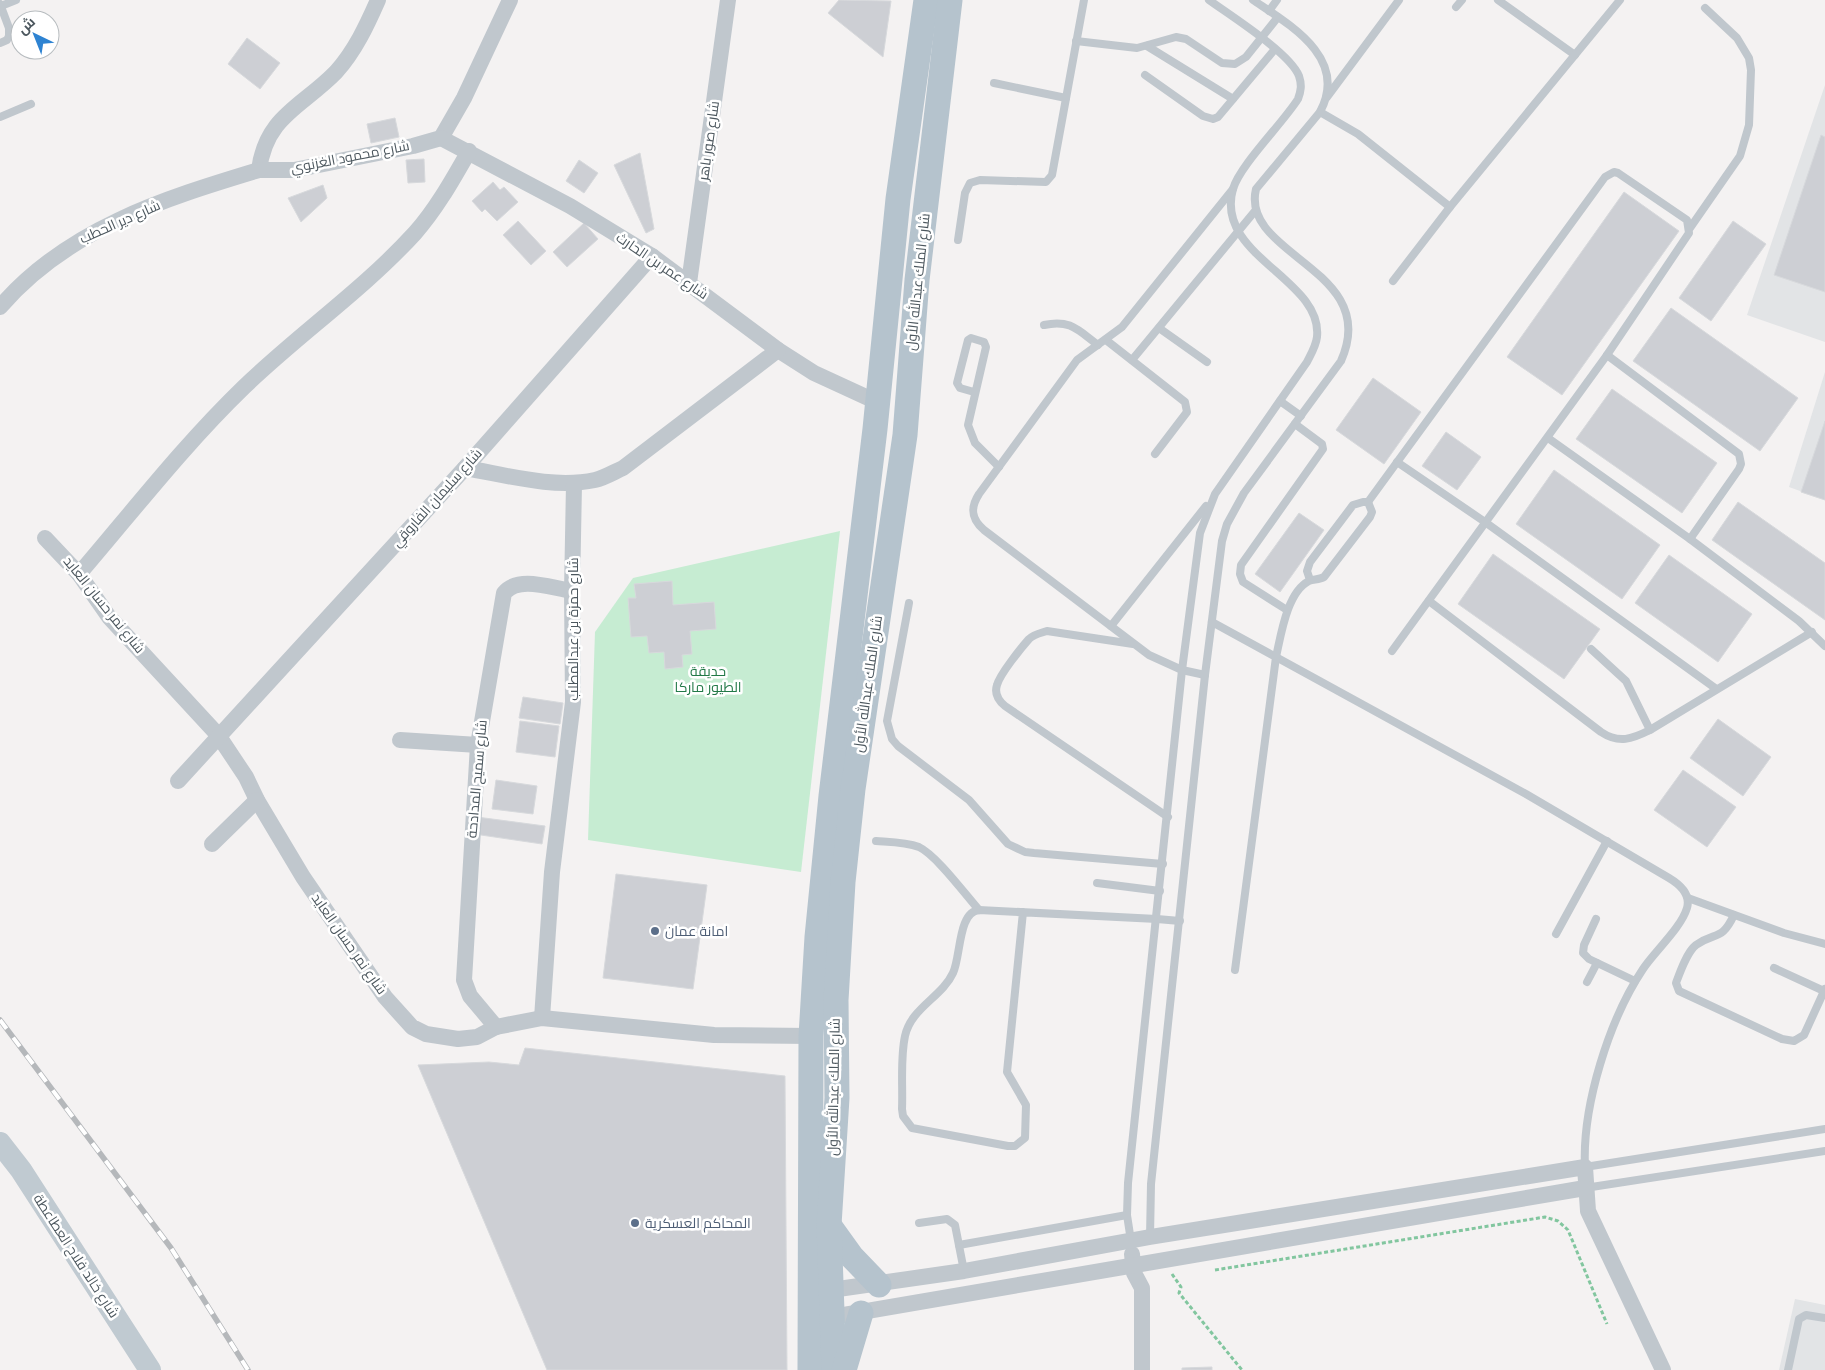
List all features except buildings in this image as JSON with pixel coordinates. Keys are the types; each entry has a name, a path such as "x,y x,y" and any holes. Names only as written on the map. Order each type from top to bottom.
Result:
{"main road":[{"name":"شارع الملك عبدالله الأول","path":"834,1370 822,1319 811,1036 824,864 877,402 898,199 926,0"},
{"name":"شارع الملك عبدالله الأول","path":"821,1291 829,1225 837,1098 839,940 847,838 852,788 905,435 917,280 950,0"},
{"path":"829,1225 852,1257 879,1284"},
{"path":"844,1370 861,1313"},
{"name":"شارع الملك عبدالله الأول","path":"810,1370 822,1319"}],"street":[{"path":"259,170 265,140 276,124 336,72 362,35 378,0"},
{"path":"441,138 464,98 510,0"},
{"name":"شارع صور باهر","path":"689,283 728,0"},
{"name":"شارع محمود الغزنوي","path":"259,170 294,170 413,146 441,138"},
{"name":"شارع عمر بن الحارث","path":"441,138 469,151 570,206 652,256 778,350 814,373 877,402"},
{"path":"79,574 214,416 252,379 320,323 415,233 436,205 469,151"},
{"name":"شارع دير الحطب","path":"0,307 24,280 76,241 109,224 201,188 259,170"},
{"name":"شارع سليمان الفاروقي","path":"178,781 218,735 465,468 652,256"},
{"path":"465,468 574,484 597,480 623,468 778,350"},
{"name":"شارع حمزة بن عبدالمطلب","path":"542,1018 552,872 573,702 572,591 574,484"},
{"name":"شارع نمر حسان العايد","path":"45,538 79,574 109,617 218,735 246,777 256,800 290,857 336,927 385,997 412,1027 426,1034 458,1039 476,1037 496,1027 542,1018 714,1034 811,1036"},
{"name":"شارع سميح المدادحة","path":"496,1027 470,996 464,980 478,745 504,594 511,586 524,583 572,591"},
{"path":"400,740 478,745"},
{"path":"212,844 256,800"},
{"name":"شارع خالد فلاح العطاعطة","path":"0,1144 21,1170 150,1370"},
{"path":"821,1291 964,1271 1131,1241 1585,1167 1586,1201 1592,1222 1663,1370"},
{"path":"822,1319 1585,1188"},
{"path":"1142,1288 1148,1280 1156,1261 1150,1238"},
{"path":"1131,1241 1133,1265 1142,1288 1142,1370"},
{"path":"964,1271 968,1294"}],"lane":[{"path":"0,43 9,36 0,5 16,0"},
{"path":"958,240 965,193 970,183 980,180 1041,182 1050,180 1084,0"},
{"path":"1253,0 1278,17 1320,54 1326,68 1328,82 1327,97"},
{"path":"1269,11 1276,0"},
{"path":"1150,1238 1151,1184 1205,675 1222,541 1227,524 1244,493 1341,361 1348,346 1349,329 1346,313 1340,298 1329,285 1269,231 1255,211 1256,189 1320,112 1327,97 1399,0"},
{"path":"1456,7 1462,0"},
{"path":"1498,0 1575,55"},
{"path":"1393,281 1450,206 1620,0"},
{"path":"1205,675 1182,670 1149,655 977,524 973,518 974,501 1077,360 1122,327 1234,188 1242,173 1298,99 1302,87 1299,75 1291,64 1275,49 1212,1"},
{"path":"1392,651 1607,355 1687,237 1690,228 1740,156 1749,125 1751,70 1749,58 1737,38 1705,8"},
{"path":"1076,41 1128,48 1147,46 1166,38 1186,39 1222,63 1229,64 1241,61 1278,17"},
{"path":"1147,46 1233,99"},
{"path":"1145,76 1208,118 1218,117 1275,49"},
{"path":"994,82 1066,98"},
{"path":"0,116 31,104"},
{"path":"1320,112 1358,134 1450,206"},
{"path":"1368,502 1605,176 1614,172 1622,175 1683,217 1690,228"},
{"path":"1111,626 1215,494 1314,349 1317,338 1317,325 1313,312 1306,301 1260,257 1239,231 1232,203 1234,188"},
{"path":"1132,360 1255,211"},
{"path":"1044,325 1056,322 1068,323 1098,345"},
{"path":"1159,328 1207,362"},
{"path":"974,392 960,388 957,383 967,342 971,338 984,342 986,347 968,416 970,434 975,443 999,467"},
{"path":"1106,340 1182,398 1187,407 1186,412 1155,454"},
{"path":"1607,355 1740,454 1741,464 1739,469 1690,539"},
{"path":"1280,401 1301,416"},
{"path":"1287,610 1243,582 1240,574 1241,565 1323,449 1322,444 1296,424"},
{"path":"1548,438 1690,539 1812,632 1825,646"},
{"path":"1398,462 1485,522 1715,688"},
{"path":"1131,1241 1127,1215 1128,1183 1182,670 1200,533 1215,494"},
{"path":"1235,970 1276,657 1287,610 1293,599 1310,580 1324,578 1368,521 1372,512 1368,502"},
{"path":"1310,580 1308,567 1333,532 1354,505 1368,502"},
{"path":"1430,601 1608,736 1623,740 1631,739 1650,730 1715,688 1812,632"},
{"path":"909,603 887,721 892,739 898,746 960,792 978,809 1001,837 1016,848 1034,853 1163,864"},
{"path":"1212,622 1526,794 1677,883 1688,898 1784,933 1825,944"},
{"path":"1134,644 1047,631 1038,633 1030,638 1000,680 997,685 997,697 1005,706 1168,817"},
{"path":"1591,649 1626,681 1650,730"},
{"path":"876,841 906,844 921,848 933,858 979,910"},
{"path":"1556,934 1607,841"},
{"path":"1097,883 1160,891"},
{"path":"1688,898 1688,907 1683,917 1635,981 1616,1019 1604,1053 1588,1123 1585,1167 1825,1128"},
{"path":"1023,912 1007,1072 1026,1104 1025,1138 1015,1146 912,1128 903,1116 904,1046 908,1028 918,1012 949,980 956,963 966,916 974,910 979,910 1023,912 1157,919 1180,922"},
{"path":"1734,915 1724,932 1698,944 1692,950 1676,983 1679,991 1782,1039 1794,1041 1804,1035 1824,990 1774,968"},
{"path":"1596,919 1582,949 1585,957 1635,981"},
{"path":"1587,982 1597,963"},
{"path":"1585,1188 1825,1151"},
{"path":"959,1245 1127,1215"},
{"path":"919,1223 942,1220 952,1222 956,1230 964,1271"},
{"path":"1788,1370 1799,1320 1806,1315 1825,1318"}],"path":[{"path":"1214,1270 1545,1217 1558,1221 1568,1230 1607,1324"},
{"path":"1156,1261 1174,1277 1181,1287 1179,1293 1242,1370"},
{"path":"1174,1277 1180,1276"}],"shaded area":[{"path":"1825,85 1825,342 1747,315"},
{"path":"1825,372 1825,500 1789,487"},
{"path":"1795,1299 1825,1305 1825,1370 1779,1370"}],"green space":[{"name":"حديقة الطيور ماركا","path":"840,531 801,872 588,840 595,632 633,578"}],"railway":[{"path":"0,1020 171,1248 248,1370"}],"place":[{"name":"امانة عمان","path":"655,931"},
{"name":"المحاكم العسكرية","path":"635,1223"}]}
